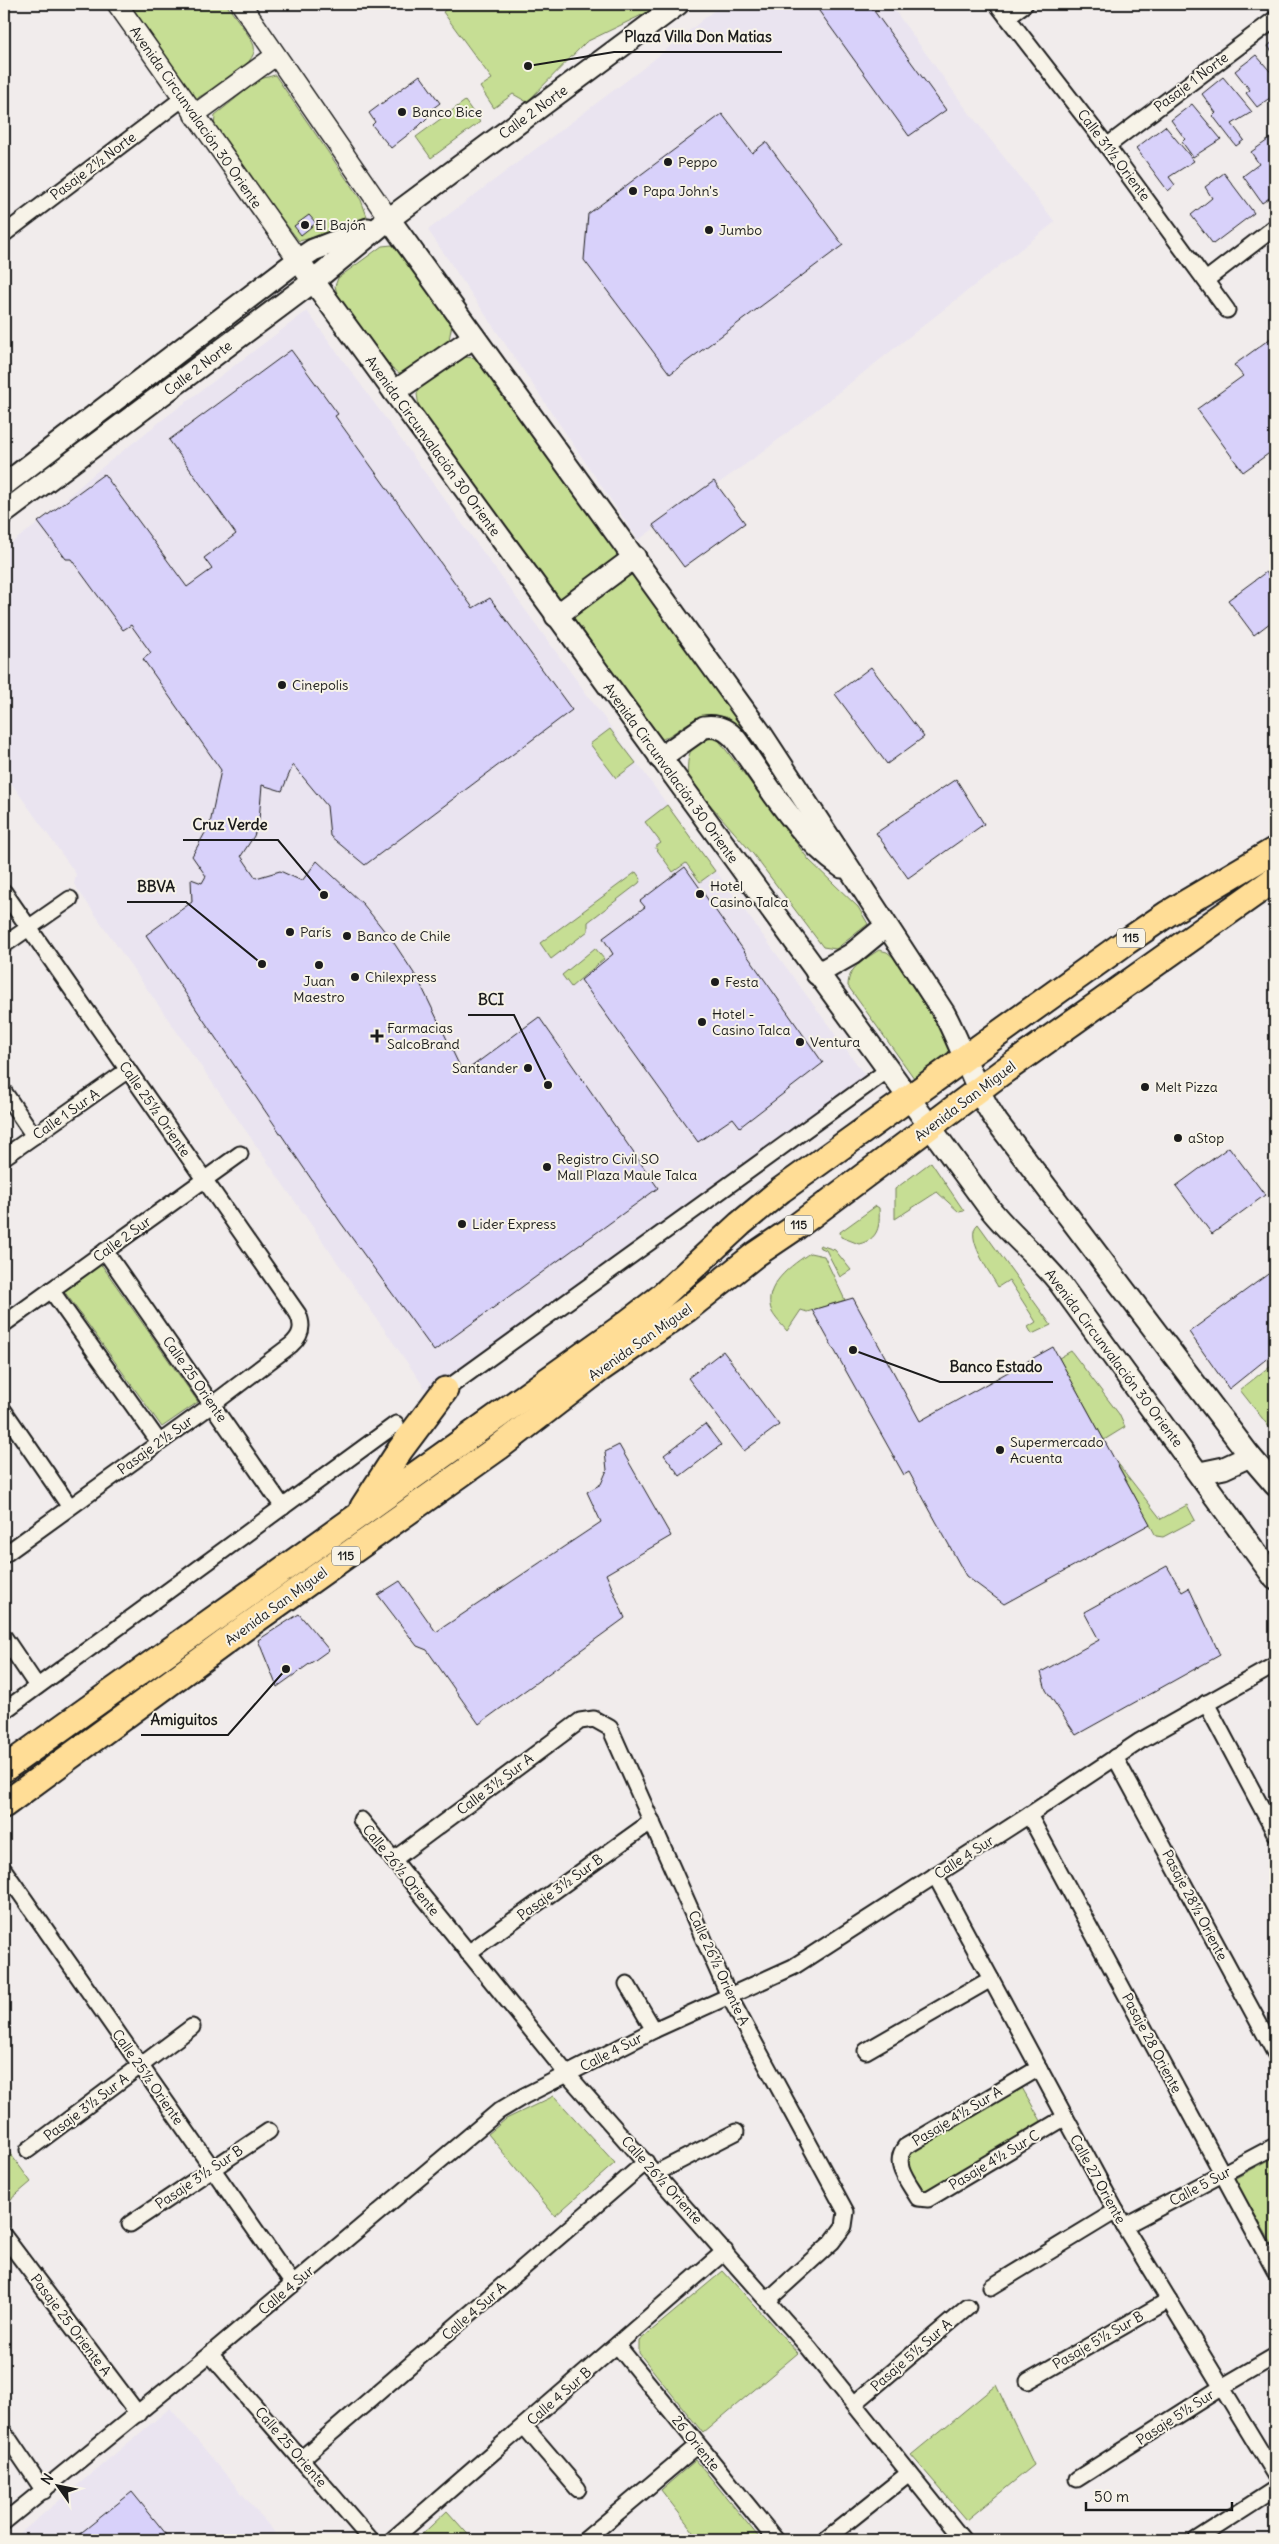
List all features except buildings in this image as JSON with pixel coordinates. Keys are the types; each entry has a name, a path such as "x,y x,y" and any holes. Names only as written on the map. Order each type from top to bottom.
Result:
{"highway":[{"name":"Avenida San Miguel","path":"4,1769 639,1314 682,1279 760,1206 966,1056 1167,914 1275,850"},
{"name":"Avenida San Miguel","path":"4,1805 236,1634 499,1446 600,1369 687,1309 756,1254 796,1227 1114,991 1275,879"},
{"path":"357,1517 400,1450 445,1390"}],"main road":[{"name":"Calle 2 Norte","path":"4,513 315,280 389,220 673,5"},
{"name":"Calle 2 Norte","path":"4,485 298,260 313,250 389,220"},
{"path":"389,220 762,735 944,1013 966,1056 980,1089 984,1104 1250,1456 1275,1485"},
{"name":"Avenida Circunvalación 30 Oriente","path":"298,260 315,280 556,616 998,1220 1058,1281 1200,1473 1275,1579"},
{"path":"394,392 474,337"},
{"path":"556,616 635,558"},
{"path":"660,758 704,728 711,726 725,730 736,740 814,844 853,874"},
{"path":"817,974 852,954 886,926"},
{"path":"1200,1473 1224,1468 1250,1456"}],"street":[{"name":"Avenida Circunvalación 30 Oriente","path":"117,4 182,99 298,260"},
{"path":"241,4 389,220"},
{"name":"Calle 31½ Oriente","path":"997,4 1107,146 1226,310"},
{"path":"1008,17 1025,4"},
{"name":"Pasaje 1 Norte","path":"1107,146 1275,19"},
{"path":"194,115 275,56"},
{"name":"Pasaje 2½ Norte","path":"4,234 182,99"},
{"path":"1206,280 1275,227"},
{"name":"Calle 25½ Oriente","path":"4,892 298,1314 301,1330"},
{"path":"4,945 70,899"},
{"name":"Calle 1 Sur A","path":"4,1157 128,1070"},
{"path":"445,1390 888,1070"},
{"path":"4,1092 34,1136"},
{"name":"Calle 2 Sur","path":"4,1324 240,1154"},
{"name":"Calle 25 Oriente","path":"105,1251 283,1507"},
{"path":"51,1290 159,1442"},
{"name":"Pasaje 2½ Sur","path":"4,1555 213,1404 296,1341 301,1330"},
{"path":"4,1411 70,1507"},
{"path":"4,1711 396,1424"},
{"path":"4,1637 37,1686"},
{"name":"Calle 4 Sur","path":"4,2522 210,2354 484,2122 524,2096 654,2030 793,1967 1030,1815 1115,1756 1206,1703 1275,1666"},
{"path":"1206,1703 1275,1833"},
{"name":"Calle 3½ Sur A","path":"393,1860 574,1725 586,1719 600,1721"},
{"name":"Calle 26½ Oriente A","path":"600,1721 613,1733 730,1996 846,2212 844,2226 832,2242 768,2300"},
{"name":"Pasaje 28½ Oriente","path":"1115,1756 1275,2053"},
{"name":"Pasaje 28 Oriente","path":"1030,1815 1275,2271"},
{"name":"Calle 26½ Oriente","path":"360,1820 567,2074 768,2300 963,2540"},
{"name":"Pasaje 3½ Sur B","path":"468,1953 652,1821"},
{"name":"Calle 25½ Oriente","path":"4,1870 293,2284"},
{"name":"Calle 27 Oriente","path":"935,1876 1124,2226 1275,2475"},
{"path":"866,2051 991,1979"},
{"path":"627,1984 654,2030"},
{"name":"Pasaje 3½ Sur A","path":"28,2150 192,2027"},
{"name":"Pasaje 4½ Sur A","path":"922,2200 918,2198 898,2162 900,2154 905,2147 1039,2068"},
{"name":"Pasaje 4½ Sur C","path":"922,2200 928,2199 1064,2118"},
{"name":"Pasaje 3½ Sur B","path":"130,2224 269,2131"},
{"name":"Calle 4 Sur A","path":"301,2459 651,2168 736,2132"},
{"name":"Calle 5 Sur","path":"1124,2226 1275,2146"},
{"path":"991,2287 1116,2211"},
{"name":"Pasaje 25 Oriente A","path":"4,2236 138,2414"},
{"name":"Calle 4 Sur B","path":"392,2540 725,2251"},
{"name":"Pasaje 5½ Sur B","path":"1028,2381 1169,2300"},
{"name":"Pasaje 5½ Sur A","path":"854,2404 968,2307"},
{"name":"26 Oriente","path":"617,2345 776,2540"},
{"name":"Calle 25 Oriente","path":"210,2354 371,2540"},
{"name":"Pasaje 5½ Sur","path":"1077,2480 1222,2387 1275,2356"},
{"path":"524,2426 578,2489"},
{"path":"4,2432 44,2491"},
{"path":"584,2540 698,2445"},
{"path":"825,2540 910,2473"},
{"path":"1196,2540 1275,2489"}],"shaded area":[{"path":"722,4 890,4 967,110 1055,222 760,454 638,540 428,230 646,66"},
{"path":"307,311 867,1078 427,1391 74,884 76,874 4,773 4,548 36,525 95,473 162,420"},
{"path":"170,2408 281,2540 12,2540"}],"green space":[{"path":"130,4 226,4 252,42 254,46 253,54 249,61 232,77 196,99"},
{"path":"452,4 646,4 650,11 586,42 527,102 513,94 494,108 480,87 492,79 443,12"},
{"path":"275,75 361,200 368,219 344,230 299,241 214,130 215,115 260,79"},
{"path":"465,101 480,122 431,158 416,137"},
{"path":"392,245 398,248 452,324 449,340 408,371 399,373 390,366 337,294 335,286 338,278 382,246"},
{"path":"463,357 477,358 757,742 753,745 731,722 715,716 696,719 658,741 419,407 417,394 419,389"},
{"path":"610,729 636,763 616,778 590,744"},
{"path":"717,738 809,860 858,907 868,924 836,949 823,947 753,854 688,779 689,755 695,745 701,741"},
{"path":"667,805 715,871 700,882 686,863 673,872 655,847 661,843 645,822"},
{"path":"636,872 641,879 639,883 588,922 588,931 551,959 540,943"},
{"path":"595,948 604,959 571,987 562,975"},
{"path":"879,950 887,952 893,957 946,1038 953,1054 914,1078 848,986 854,969"},
{"path":"931,1162 964,1211 959,1212 937,1192 895,1219 895,1189"},
{"path":"876,1206 879,1208 879,1221 877,1231 871,1239 859,1244 841,1237 840,1232"},
{"path":"978,1224 1051,1325 1032,1334 1028,1327 1036,1322 1009,1280 998,1287 976,1246 974,1230"},
{"path":"820,1245 835,1250 851,1270 840,1277 826,1250 819,1247"},
{"path":"810,1253 824,1256 845,1300 807,1312 801,1310 787,1331 772,1312 771,1293 780,1277 795,1263"},
{"path":"101,1264 198,1402 162,1427 64,1291"},
{"path":"1071,1351 1119,1414 1125,1427 1104,1440 1059,1358"},
{"path":"1275,1362 1275,1431 1273,1432 1240,1390"},
{"path":"1116,1461 1161,1519 1187,1505 1195,1520 1163,1537 1156,1536"},
{"path":"1021,2086 1044,2126 919,2199 896,2157"},
{"path":"554,2096 615,2163 555,2216 488,2134 506,2119"},
{"path":"4,2145 31,2182 4,2205"},
{"path":"1275,2157 1275,2249 1234,2179"},
{"path":"723,2271 798,2353 703,2433 639,2353 639,2341"},
{"path":"996,2385 1034,2465 967,2520 911,2455"},
{"path":"696,2460 761,2540 700,2540 661,2490"},
{"path":"447,2511 473,2540 416,2540"}],"place":[{"name":"Plaza Villa Don Matias","path":"528,66"},
{"name":"Banco Bice","path":"402,112"},
{"name":"Peppo","path":"668,162"},
{"name":"Papa John's","path":"633,191"},
{"name":"El Bajón","path":"305,225"},
{"name":"Jumbo","path":"709,230"},
{"name":"Cinepolis","path":"282,685"},
{"name":"Hotel Casino Talca","path":"700,894"},
{"name":"Cruz Verde","path":"324,895"},
{"name":"París","path":"290,932"},
{"name":"Banco de Chile","path":"347,936"},
{"name":"BBVA","path":"262,964"},
{"name":"Juan Maestro","path":"319,965"},
{"name":"Chilexpress","path":"355,977"},
{"name":"Festa","path":"715,982"},
{"name":"Hotel - Casino Talca","path":"702,1022"},
{"name":"Farmacias SalcoBrand","path":"377,1036"},
{"name":"Ventura","path":"800,1042"},
{"name":"Santander","path":"528,1068"},
{"name":"BCI","path":"548,1085"},
{"name":"Melt Pizza","path":"1145,1087"},
{"name":"aStop","path":"1178,1138"},
{"name":"Registro Civil SO Mall Plaza Maule Talca","path":"547,1167"},
{"name":"Lider Express","path":"462,1224"},
{"name":"Banco Estado","path":"853,1350"},
{"name":"Supermercado Acuenta","path":"1000,1450"},
{"name":"Amiguitos","path":"286,1669"}]}
